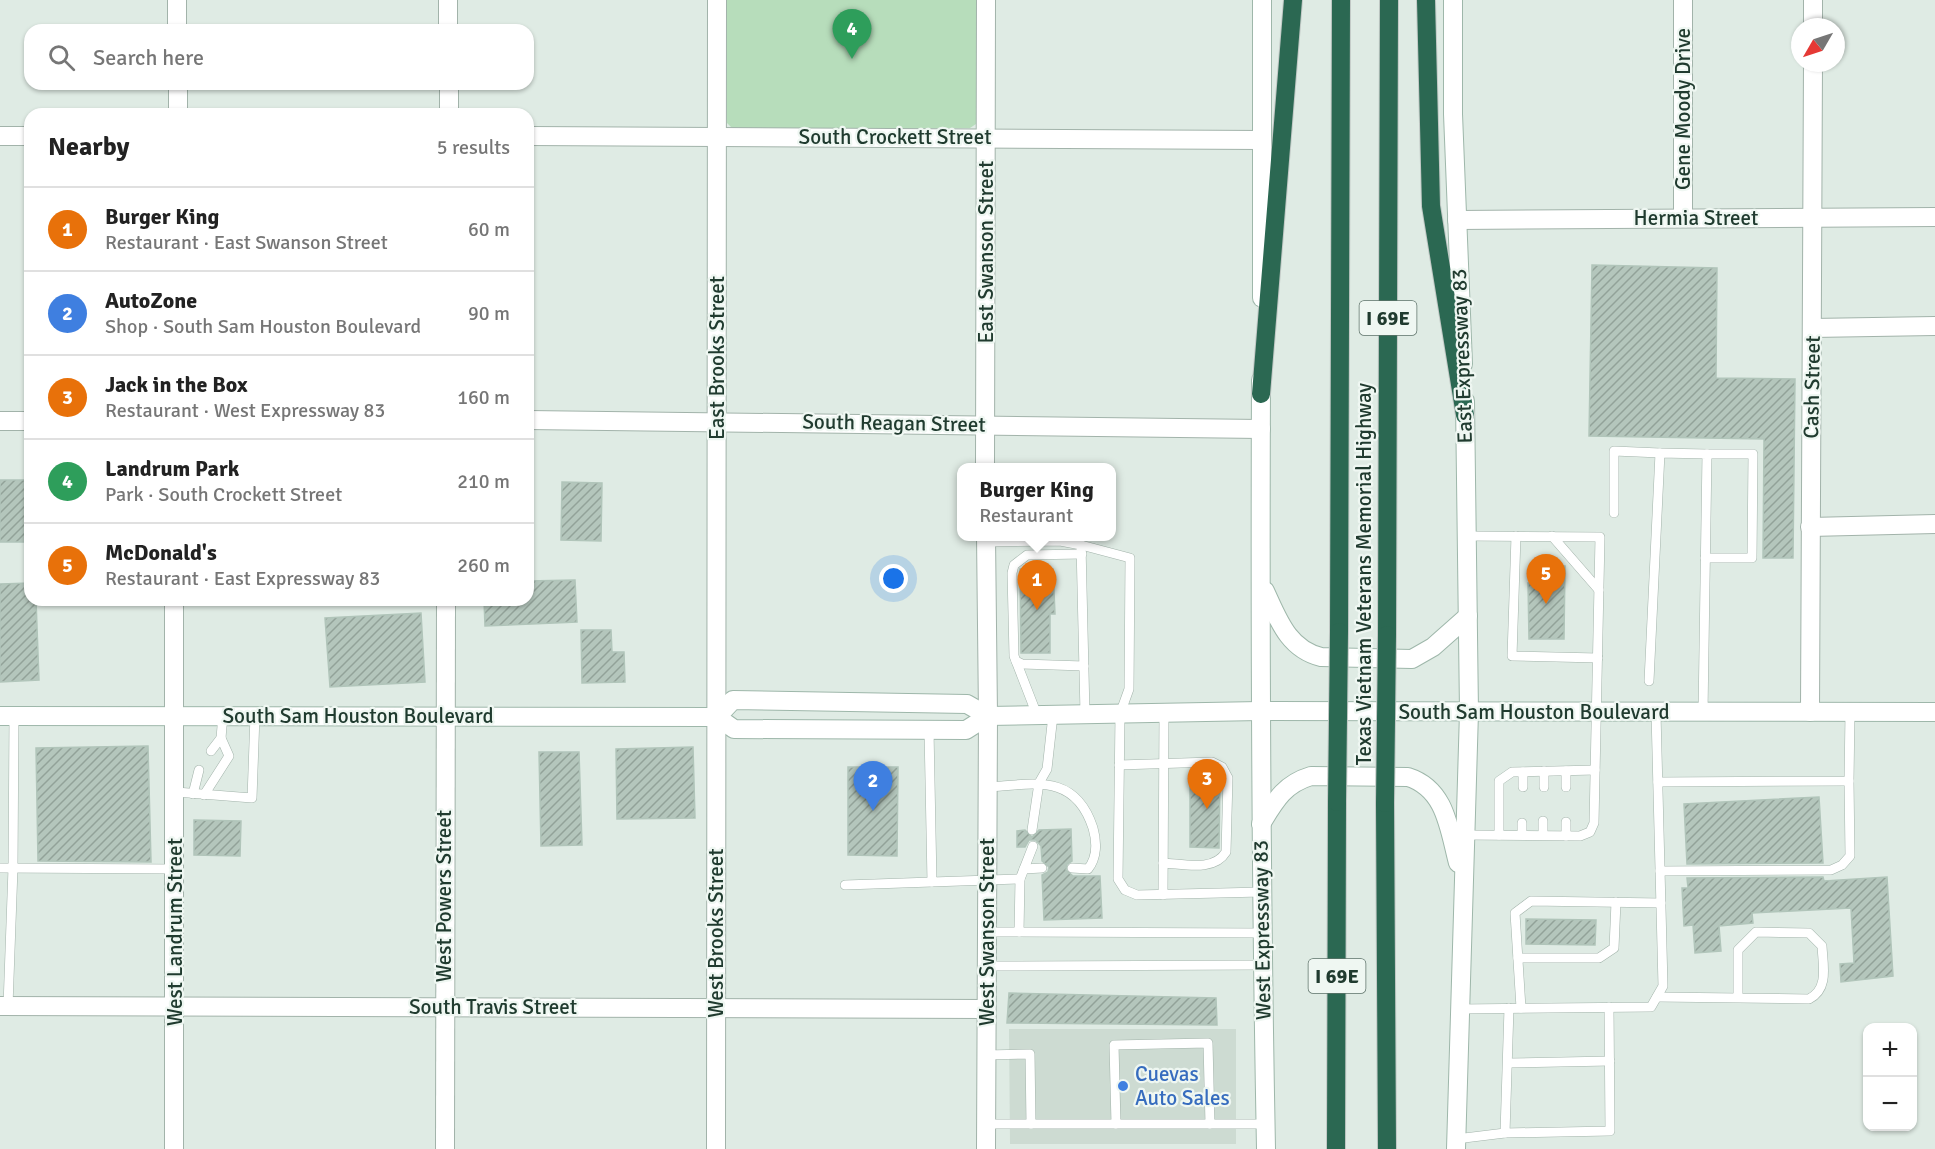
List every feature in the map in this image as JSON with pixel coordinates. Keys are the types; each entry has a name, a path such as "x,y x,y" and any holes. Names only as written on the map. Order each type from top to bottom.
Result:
{"highway":[{"path":"1261,394 1293,0"},
{"name":"Texas Vietnam Veterans Memorial Highway","path":"1336,1149 1341,0"},
{"name":"Texas Vietnam Veterans Memorial Highway","path":"1387,1149 1385,803 1389,0"},
{"path":"1426,0 1431,206 1465,416"}],"street":[{"path":"177,0 177,24"},
{"path":"448,0 448,24"},
{"name":"East Brooks Street","path":"717,0 717,717"},
{"name":"East Swanson Street","path":"985,463 986,0"},
{"path":"1260,711 1262,0"},
{"name":"East Expressway 83","path":"1453,0 1453,114 1465,416 1468,712"},
{"name":"Gene Moody Drive","path":"1683,0 1683,218"},
{"path":"1813,0 1813,18"},
{"name":"Cash Street","path":"1810,712 1813,72"},
{"path":"178,90 178,108"},
{"path":"448,90 449,108"},
{"path":"0,136 24,136"},
{"name":"South Crockett Street","path":"534,136 987,136 1262,140"},
{"name":"Hermia Street","path":"1457,220 1935,216"},
{"path":"1812,328 1935,326"},
{"name":"South Reagan Street","path":"534,420 1261,429"},
{"path":"0,421 24,421"},
{"path":"1810,527 1935,524"},
{"path":"986,541 988,716"},
{"path":"1262,586 1290,639 1308,654 1321,657 1412,659 1433,647 1468,616"},
{"name":"West Landrum Street","path":"174,606 176,715 184,793 176,869 174,1149"},
{"name":"West Powers Street","path":"446,606 444,1007 446,1149"},
{"name":"South Sam Houston Boulevard","path":"717,717 733,700 967,704 988,716 1260,711 1935,712"},
{"name":"West Expressway 83","path":"1260,711 1266,1149"},
{"path":"1456,1144 1468,712"},
{"name":"South Sam Houston Boulevard","path":"7,716 717,717 734,729 966,730 988,716"},
{"name":"West Swanson Street","path":"986,1149 988,716"},
{"name":"West Brooks Street","path":"716,1149 717,717"},
{"path":"1260,825 1279,795 1297,780 1311,776 1408,777 1421,781 1437,796 1463,879"},
{"name":"South Travis Street","path":"4,1006 986,1009"}],"lane":[{"path":"1614,513 1614,451 1753,454 1752,558 1705,558"},
{"path":"1649,681 1660,453"},
{"path":"1703,713 1707,454"},
{"path":"1464,835 1580,836 1590,832 1594,823 1600,537 1467,536"},
{"path":"1516,536 1512,656 1598,658"},
{"path":"1552,536 1599,590"},
{"path":"1060,541 1082,550 1130,558 1129,689 1120,714 1118,879 1125,890 1137,895 1262,892"},
{"path":"1032,830 1039,783 1047,769 1045,715 1016,661 1012,573 1014,565 1026,555 1082,550"},
{"path":"1082,550 1085,714"},
{"path":"1016,661 1022,664 1084,666"},
{"path":"1163,895 1164,713"},
{"path":"1460,1009 1651,1007 1663,986 1656,713"},
{"path":"1660,872 1831,870 1842,866 1850,856 1850,713"},
{"path":"204,795 229,756 221,738 223,715"},
{"path":"199,770 184,793 252,798 255,715"},
{"path":"4,1006 11,942 13,868 7,716"},
{"path":"928,730 932,882"},
{"path":"211,751 221,738"},
{"path":"1119,765 1212,762 1222,767 1228,778 1226,852 1221,859 1214,864 1163,863"},
{"path":"1499,835 1499,781 1512,772 1595,770"},
{"path":"1544,771 1544,786"},
{"path":"1566,771 1566,787"},
{"path":"1523,772 1523,787"},
{"path":"1658,782 1850,781"},
{"path":"988,787 1039,783 1071,791 1088,814 1094,833 1093,862 1088,869 1072,868"},
{"path":"1543,821 1543,836"},
{"path":"1566,822 1566,836"},
{"path":"1522,823 1522,835"},
{"path":"1019,932 1020,879 1033,846"},
{"path":"0,868 176,869"},
{"path":"1024,869 1042,868"},
{"path":"845,885 1020,879"},
{"path":"1521,1008 1515,913 1522,906 1531,901 1661,903"},
{"path":"1518,958 1599,958 1607,954 1614,948 1616,902"},
{"path":"986,932 1262,933"},
{"path":"1657,997 1809,999 1817,995 1823,985 1822,946 1809,933 1756,932 1738,950 1738,997"},
{"path":"0,942 11,942"},
{"path":"986,966 1263,966"},
{"path":"1456,1144 1505,1133 1610,1131 1609,1007"},
{"path":"1505,1133 1509,1008"},
{"path":"1116,1124 1114,1045 1208,1044 1210,1124"},
{"path":"986,1054 1030,1054 1031,1124"},
{"path":"1508,1063 1610,1061"},
{"path":"986,1124 1265,1124"}],"shaded area":[{"name":"Cuevas Auto Sales","path":"1009,1029 1236,1029 1236,1144 1010,1144"}],"green space":[{"path":"727,0 977,0 976,124 970,128 733,129 727,123"}],"building":[{"path":"1592,265 1717,268 1716,378 1795,379 1793,558 1763,558 1764,439 1589,436"},
{"path":"0,480 24,480 24,542 0,542"},
{"path":"562,482 602,483 601,541 561,540"},
{"path":"1532,566 1565,566 1564,639 1529,639 1528,583 1532,583"},
{"path":"1020,569 1053,569 1055,614 1050,614 1050,653 1021,653"},
{"path":"575,580 577,622 485,626 484,606 534,606 534,581"},
{"path":"24,583 24,606 36,606 39,680 0,682 0,584"},
{"path":"421,613 425,682 330,687 325,618"},
{"path":"581,630 611,630 612,652 624,652 625,682 582,683"},
{"path":"148,746 151,862 38,861 36,748"},
{"path":"693,747 695,818 617,819 616,749"},
{"path":"539,752 579,752 582,845 541,846"},
{"path":"848,767 898,767 897,856 848,855"},
{"path":"1190,778 1220,778 1219,848 1190,847"},
{"path":"1819,797 1823,863 1687,864 1684,804"},
{"path":"194,820 241,821 240,856 194,855"},
{"path":"1071,829 1072,861 1067,864 1066,870 1073,876 1100,876 1102,918 1044,920 1042,875 1048,872 1049,867 1042,861 1041,846 1036,840 1029,840 1025,847 1017,847 1017,831 1025,830 1032,837 1039,830"},
{"path":"1823,877 1824,881 1887,877 1893,976 1841,982 1840,964 1854,963 1851,908 1752,913 1753,923 1719,926 1721,951 1695,953 1693,925 1684,926 1682,888 1688,888 1687,878"},
{"path":"1526,919 1596,920 1595,945 1526,944"},
{"path":"1009,993 1216,998 1217,1025 1007,1023"}],"place":[{"name":"Landrum Park","path":"852,59"},
{"name":"McDonald's","path":"1546,604"},
{"name":"Burger King","path":"1037,610"},
{"name":"Jack in the Box","path":"1207,809"},
{"name":"AutoZone","path":"873,811"},
{"name":"Cuevas Auto Sales","path":"1123,1086"}]}
